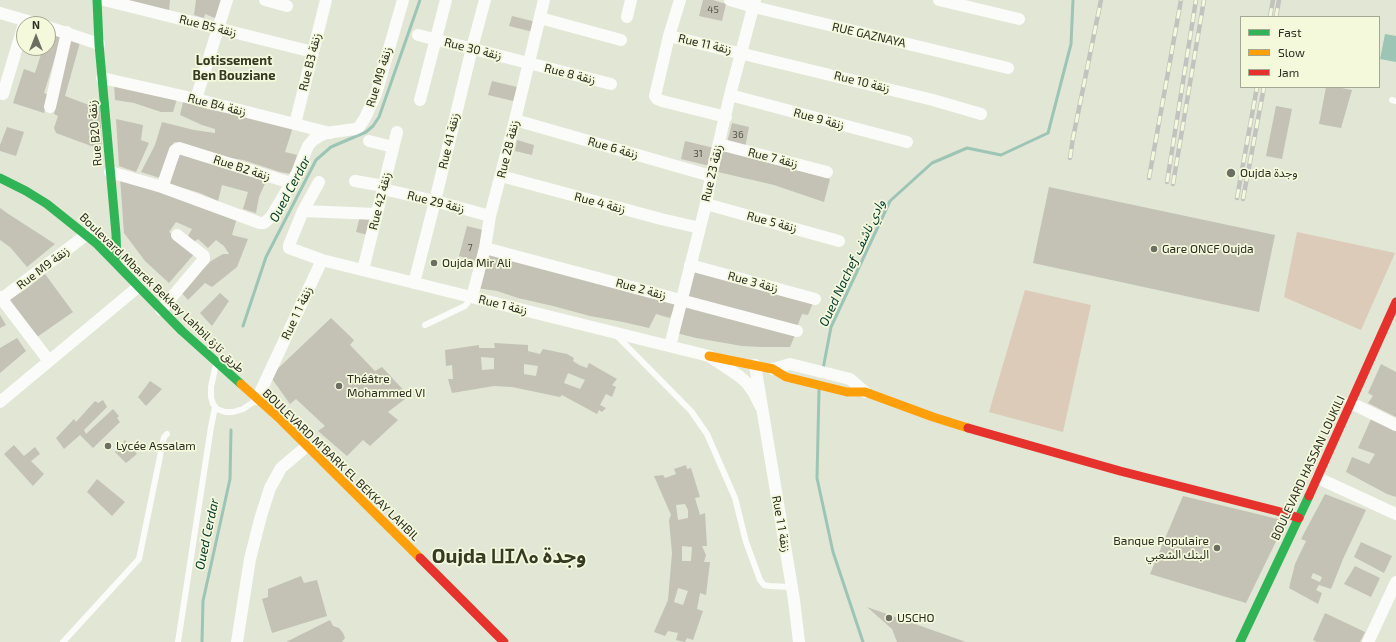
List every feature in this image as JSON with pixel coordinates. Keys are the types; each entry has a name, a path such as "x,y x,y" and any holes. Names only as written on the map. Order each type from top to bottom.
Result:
{"main road":[{"name":"Rue B20 زنقة","path":"96,0 116,234 117,264"},
{"name":"Boulevard Mbarek Bekkay Lahbil طريق تازة","path":"0,178 42,201 86,235 117,264 182,331 246,389"},
{"name":"BOULEVARD HASSAN LOUKILI","path":"1240,642 1318,478 1396,302"},
{"path":"709,356 773,369 786,377 847,392 866,392 933,417 990,435 1120,471 1278,511 1299,518"},
{"name":"BOULEVARD M'BARK EL BEKKAY LAHBIL","path":"246,389 280,419 504,642"}],"street":[{"name":"Rue B5 زنقة","path":"104,0 313,52"},
{"path":"196,99 227,0"},
{"path":"265,0 287,6"},
{"name":"Rue B3 زنقة","path":"295,124 326,0"},
{"name":"Rue M9 زنقة","path":"291,183 297,173 308,146 318,137 355,129 359,127 365,118 376,94 403,0"},
{"path":"420,100 446,0"},
{"name":"Rue 41 زنقة","path":"414,283 485,0"},
{"name":"Rue 28 زنقة","path":"472,297 485,248 490,216 544,0"},
{"path":"626,17 631,0"},
{"path":"680,0 669,36 655,96 657,99 726,117"},
{"name":"RUE GAZNAYA","path":"730,0 754,4 1008,68"},
{"path":"939,0 1019,19"},
{"name":"Rue 23 زنقة","path":"670,346 706,204 730,95 754,4"},
{"path":"0,13 16,20"},
{"path":"540,18 621,40"},
{"path":"56,29 99,44"},
{"path":"50,107 66,32"},
{"name":"Rue 30 زنقة","path":"418,35 528,63"},
{"name":"Rue 11 زنقة","path":"669,36 742,53"},
{"path":"3,94 16,50"},
{"name":"Rue 10 زنقة","path":"742,53 933,100 981,114"},
{"name":"Rue 8 زنقة","path":"528,63 611,84"},
{"name":"Rue B4 زنقة","path":"102,78 196,99 331,133"},
{"name":"Rue 9 زنقة","path":"730,95 907,142"},
{"name":"Rue 6 زنقة","path":"515,120 711,176"},
{"name":"Rue 42 زنقة","path":"363,270 397,132"},
{"path":"369,141 393,147"},
{"name":"Rue 7 زنقة","path":"719,144 827,172"},
{"name":"Rue B2 زنقة","path":"162,187 175,150 179,148 291,183"},
{"path":"110,172 162,187 260,222 264,222 271,217 291,183"},
{"name":"Rue 4 زنقة","path":"501,176 700,228"},
{"name":"Rue 29 زنقة","path":"355,180 490,216"},
{"path":"319,182 303,211 288,248 322,260"},
{"name":"Rue 5 زنقة","path":"706,204 839,240"},
{"path":"303,211 377,214"},
{"name":"Rue M9 زنقة","path":"1,299 86,235"},
{"path":"161,310 203,260 204,256 177,235"},
{"name":"Rue 2 زنقة","path":"485,248 797,331"},
{"name":"Rue زنقة 1","path":"322,260 684,349"},
{"name":"Rue 1 زنقة 1","path":"257,400 322,260"},
{"name":"Rue 3 زنقة","path":"690,265 815,299"},
{"path":"0,402 138,287"},
{"path":"1,299 49,361"},
{"name":"Rue 1 زنقة 1","path":"684,349 709,356 739,376 754,393 761,407"},
{"path":"773,369 790,364 850,379 866,392"},
{"name":"Rue 1 زنقة 1","path":"755,365 792,588 799,642"},
{"path":"1351,404 1396,425"},
{"path":"237,642 250,559 254,539 265,502 281,468 307,446"},
{"path":"1318,478 1396,514"},
{"path":"1368,642 1396,582"}],"lane":[{"path":"426,325 464,306 472,297"},
{"path":"612,332 691,411 707,434 735,498 746,542 760,580 764,585 792,588"},
{"path":"178,642 215,407 211,392 216,363"},
{"path":"215,407 225,412 233,412 243,409 257,400"},
{"path":"64,642 139,559 164,437 167,434"}],"shaded area":[{"path":"1385,34 1396,36 1396,62 1380,59"},
{"path":"1297,232 1395,253 1361,330 1284,297"},
{"path":"1025,290 1091,305 1063,432 989,412"}],"building":[{"path":"125,0 170,0 169,11"},
{"path":"196,0 224,0 217,19 205,14 204,18 194,15"},
{"path":"703,0 713,0 726,4 722,21 699,16"},
{"path":"512,16 536,22 533,32 509,26"},
{"path":"56,33 62,35 56,54"},
{"path":"70,36 81,39 65,96 89,105 100,106 102,150 56,133 54,128 58,116 54,114"},
{"path":"40,56 55,56 44,93 49,95 44,113 13,103 24,69 35,73"},
{"path":"492,81 517,87 513,101 488,95"},
{"path":"114,83 177,99 173,112 161,112 134,103 115,100"},
{"path":"1326,88 1342,88 1352,90 1341,128 1319,124"},
{"path":"183,102 207,109 293,127 285,152 297,155 291,174 174,142 160,178 141,172 155,145 162,122 194,130 215,133 215,129 180,115"},
{"path":"1276,106 1292,109 1282,159 1266,156"},
{"path":"116,119 143,125 141,140 149,143 136,172 119,166"},
{"path":"732,123 749,127 745,148 727,143"},
{"path":"7,127 24,132 16,156 0,151 0,145"},
{"path":"517,140 534,145 532,155 515,151"},
{"path":"685,141 714,148 710,166 681,159"},
{"path":"722,150 830,179 824,202 774,185 718,172"},
{"path":"180,152 267,179 259,197 256,213 243,209 248,192 222,185 218,201 200,193 170,184"},
{"path":"120,177 237,218 232,235 248,239 237,267 212,287 205,283 188,300 180,291 211,261 223,254 229,254 224,246 216,240 208,248 198,239 194,242 188,236 192,229 176,222 169,232 195,253 169,283 145,261 124,233"},
{"name":"Gare ONCF Oujda","path":"1049,187 1275,235 1259,312 1033,263"},
{"path":"0,208 55,244 27,267 10,247 0,240"},
{"path":"360,216 373,217 368,235 356,232"},
{"path":"467,226 483,230 476,261 459,256"},
{"path":"487,252 676,303 670,318 656,314 649,328 590,316 518,298 497,291 477,288"},
{"path":"694,271 813,303 808,315 802,314 797,327 685,298"},
{"path":"45,274 73,312 37,337 9,300"},
{"path":"220,293 229,301 212,326 200,313"},
{"path":"685,306 795,335 790,347 761,347 742,346 676,333"},
{"path":"0,315 6,325 0,328"},
{"name":"Théâtre Mohammed VI","path":"331,318 354,340 350,345 375,371 382,367 409,396 388,412 398,420 370,446 363,440 347,456 318,431 325,426 296,399 290,404 270,376"},
{"path":"17,338 26,351 0,373 0,348"},
{"path":"494,343 528,345 528,351 540,354 543,349 567,354 574,358 573,361 579,365 587,368 589,363 617,379 612,385 616,387 612,397 606,394 600,405 606,408 602,412 599,410 597,414 562,395 560,397 512,387 494,386 452,393 448,379 453,379 452,365 446,366 445,350 479,345 479,348 495,348","holes":["481,357 494,358 494,369 482,370","524,364 538,366 536,376 524,374","568,373 585,380 580,389 564,383"]},
{"path":"1381,364 1396,372 1396,417 1368,403 1373,396 1368,393"},
{"path":"150,381 162,389 146,406 138,397"},
{"path":"103,400 107,407 84,430 86,434 113,409 119,416 117,418 120,422 93,448 80,435 64,449 56,438 74,419 76,422 95,401 98,403"},
{"path":"1371,419 1396,430 1396,497 1387,494 1346,472 1352,457 1369,464 1375,454 1358,448"},
{"path":"125,440 137,454 126,463 115,452"},
{"path":"14,445 24,456 35,447 40,454 31,461 44,474 33,486 4,454"},
{"path":"686,465 687,469 691,468 700,497 695,498 700,515 705,513 707,546 702,546 706,555 704,562 710,562 706,595 700,593 697,609 703,611 693,640 687,638 685,642 676,640 678,633 668,631 665,636 654,632 668,600 672,553 669,520 671,515 654,476 663,475 665,478 676,474 674,469","holes":["685,504 688,510 688,518 678,520 676,505","682,546 692,547 691,561 682,561","678,588 688,591 683,605 674,602"]},
{"path":"97,479 125,502 112,516 87,492"},
{"path":"1325,494 1366,510 1331,589 1319,585 1316,590 1322,593 1318,604 1289,588 1295,564 1306,541 1301,539","holes":["1313,573 1322,577 1320,582 1311,578"]},
{"name":"Banque Populaire البنك الشعبي","path":"1183,496 1286,521 1246,603 1150,574"},
{"path":"1361,542 1392,556 1384,573 1354,557"},
{"path":"1355,566 1380,578 1371,597 1344,584"},
{"path":"301,576 304,583 317,580 327,616 272,633 262,599 268,597 268,589"},
{"name":"USCHO","path":"867,607 966,642 897,642 892,629"},
{"path":"1325,613 1365,632 1360,642 1317,642 1313,640"},
{"path":"330,620 333,626 339,628 343,633 345,638 342,642 286,642"}],"waterway":[{"name":"Oued Cerdar","path":"243,326 266,257 316,160 331,147 366,132 373,126 379,117 420,0"},
{"name":"Oued Nachef وادي ناشف","path":"823,369 831,327 890,201 932,163 967,148 1001,155 1048,133 1071,44 1073,0"},
{"name":"Oued Nachef وادي ناشف","path":"819,390 817,478 833,552 863,642"},
{"name":"Oued Cerdar","path":"202,642 203,601 230,479 231,430"}],"railway":[{"path":"1070,158 1101,0"},
{"path":"1149,178 1181,0"},
{"path":"1167,182 1196,0"},
{"path":"1173,184 1204,0"},
{"path":"1270,16 1273,0"},
{"path":"1276,16 1279,0"},
{"path":"1237,198 1257,88"},
{"path":"1243,199 1264,88"}],"traffic: fast":[{"path":"97,0 99,44 116,234 117,264"},
{"path":"0,178 26,191 47,204 97,244 182,331 241,384"},
{"path":"1240,642 1309,496"}],"traffic: slow":[{"path":"709,356 773,369 786,377 847,392 865,392 968,428"},
{"path":"241,384 280,419 420,558"}],"traffic: jam":[{"path":"1309,496 1396,302"},
{"path":"968,428 1120,471 1299,518"},
{"path":"420,558 504,642"}],"place":[{"name":"Oujda وجدة","path":"1231,173"},
{"name":"Gare ONCF Oujda","path":"1154,249"},
{"name":"Oujda Mir Ali","path":"434,263"},
{"name":"Théâtre Mohammed VI","path":"339,386"},
{"name":"Lycée Assalam","path":"108,446"},
{"name":"Banque Populaire البنك الشعبي","path":"1217,548"},
{"name":"USCHO","path":"889,618"}],"district":[{"name":"Lotissement Ben Bouziane","path":"234,68"},
{"name":"Oujda ⵡⵊⴷⴰ وجدة","path":"509,556"}]}
